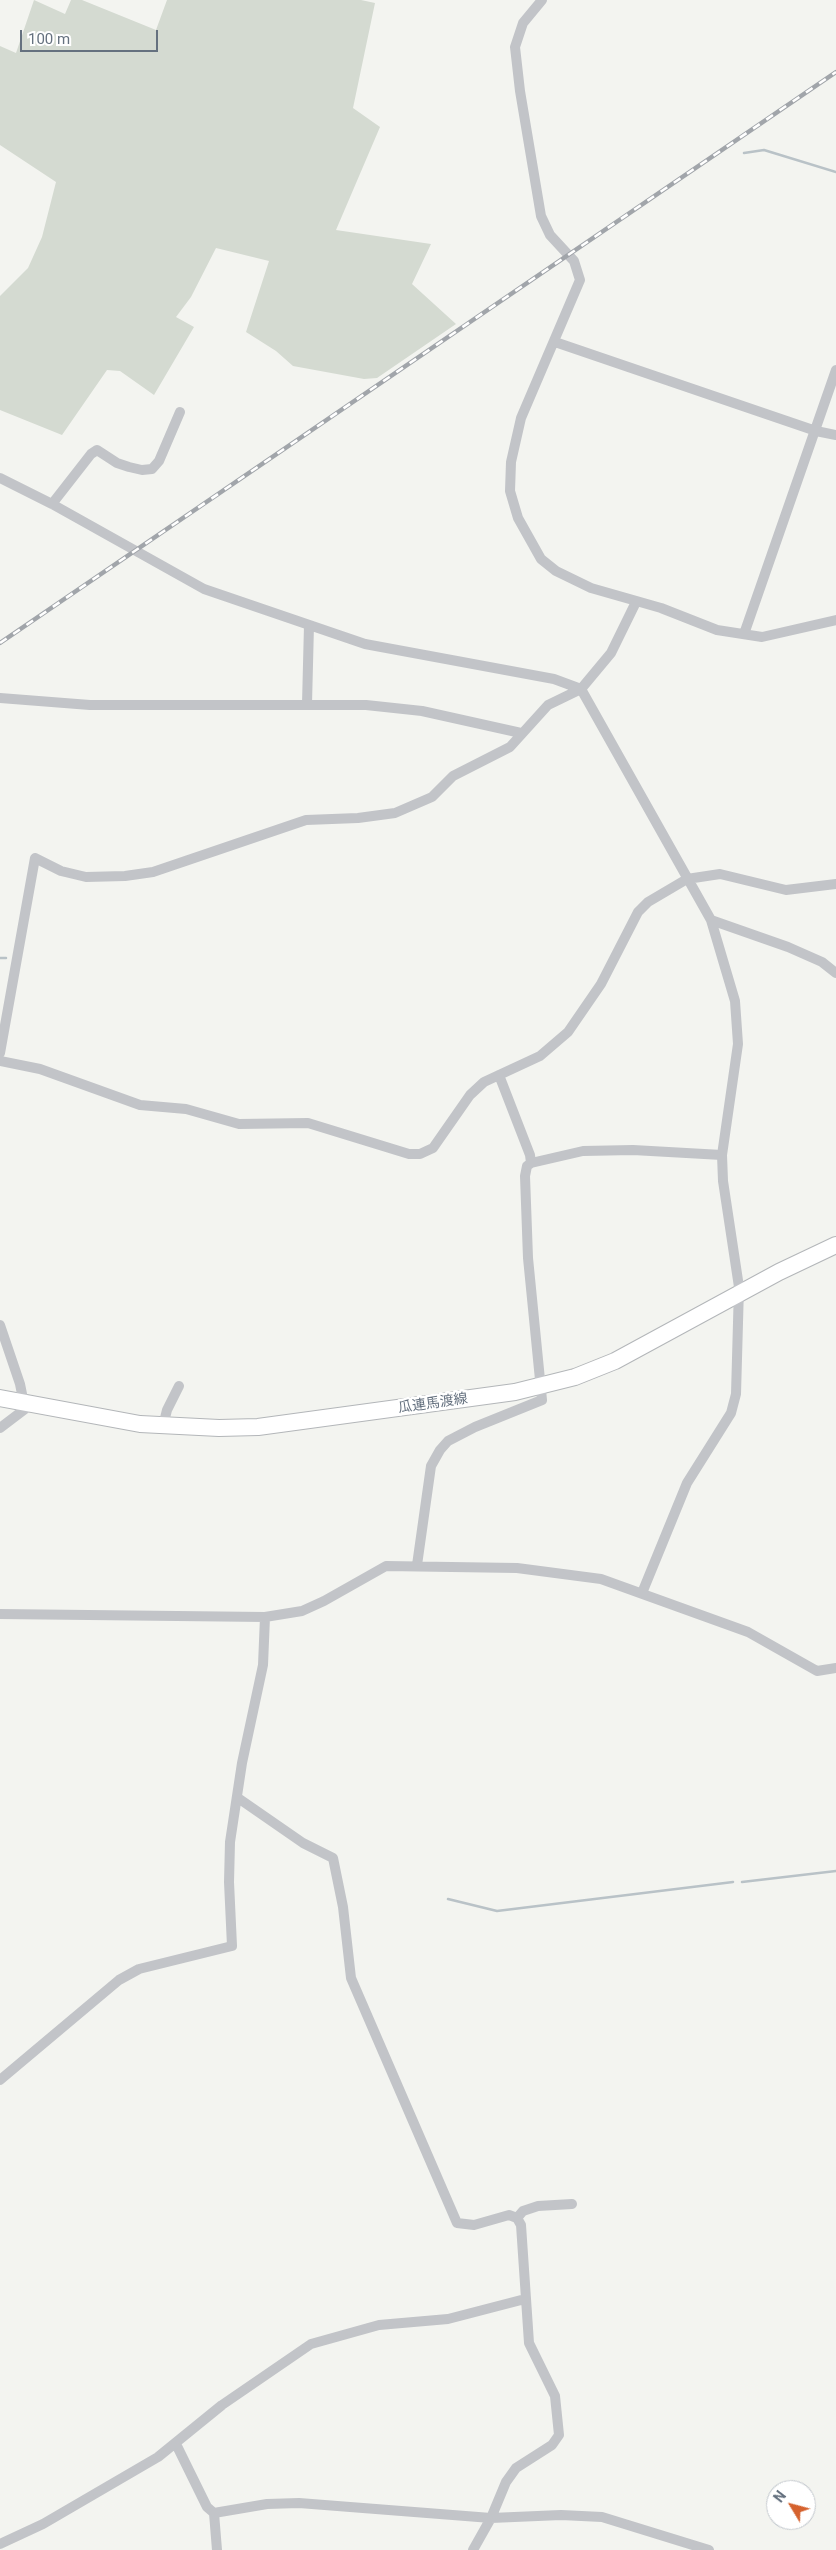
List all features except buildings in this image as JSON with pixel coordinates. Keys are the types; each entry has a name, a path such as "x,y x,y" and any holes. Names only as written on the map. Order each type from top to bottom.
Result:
{"main road":[{"name":"瓜連馬渡線","path":"0,1398 163,1426 258,1428 477,1398 575,1377 615,1361 779,1272 836,1246"}],"street":[{"path":"542,0 523,23 515,47 520,92 541,216 546,228 574,260 579,270 580,280 521,418 511,462 510,491 518,518 541,559 556,571 591,588 662,608 717,630 762,637 836,620"},
{"path":"555,342 816,431 836,435"},
{"path":"744,634 836,370"},
{"path":"52,504 91,454 97,450 130,468 152,469 159,461 180,412"},
{"path":"0,478 52,504 204,590 364,644 554,678 581,689 660,826 687,879 711,920 735,1001 738,1044 722,1155 723,1181 738,1272 736,1394 730,1412 687,1483 642,1594"},
{"path":"0,1053 35,858 61,871 86,877 125,876 153,872 306,820 358,818 395,813 432,797 452,776 510,747 548,705 581,689 611,652 636,602"},
{"path":"307,704 309,625"},
{"path":"0,698 90,705 366,705 422,711 521,733"},
{"path":"0,1061 40,1069 140,1105 186,1109 239,1124 308,1123 409,1154 420,1154 433,1148 470,1095 484,1082 540,1056 568,1032 602,984 638,912 648,902 687,879 720,874 786,890 836,884"},
{"path":"711,920 788,947 822,962 836,973"},
{"path":"498,1075 530,1155 531,1163"},
{"path":"417,1565 430,1466 440,1450 448,1442 475,1427 542,1400 528,1258 525,1176 527,1166 531,1163 583,1151 633,1150 722,1155"},
{"path":"0,1325 20,1384 25,1409 0,1428"},
{"path":"163,1426 167,1410 179,1386"},
{"path":"0,1614 265,1617 302,1611 324,1601 386,1566 417,1565 553,1570 601,1579 748,1632 817,1671 836,1668"},
{"path":"0,2080 119,1980 139,1969 232,1946 229,1882 230,1842 242,1763 263,1665 265,1617"},
{"path":"238,1798 303,1843 333,1858 343,1907 351,1978 457,2223 474,2225 509,2215 517,2218 521,2225 529,2343 555,2396 560,2434 552,2445 516,2468 506,2482 491,2518 473,2550"},
{"path":"517,2218 523,2211 538,2206 572,2204"},
{"path":"0,2544 43,2524 176,2444 222,2405 311,2344 379,2325 448,2318 525,2299"},
{"path":"176,2444 207,2508 214,2513 267,2504 299,2504 491,2518 561,2515 602,2517 709,2550"},
{"path":"214,2513 217,2550"}],"shaded area":[{"path":"34,0 65,14 71,0 82,0 156,30 167,0 361,0 375,3 353,108 380,127 336,230 431,244 412,284 456,324 377,378 364,379 293,366 276,351 246,332 269,261 216,248 191,297 176,317 194,327 154,395 120,371 107,370 62,435 0,410 0,296 28,268 42,237 56,182 0,145 0,46 16,53"}],"waterway":[{"path":"744,153 764,150 836,172"},
{"path":"0,958 6,958"},
{"path":"742,1882 836,1871"},
{"path":"448,1899 497,1911 733,1882"}],"railway":[{"path":"0,643 836,72"}]}
